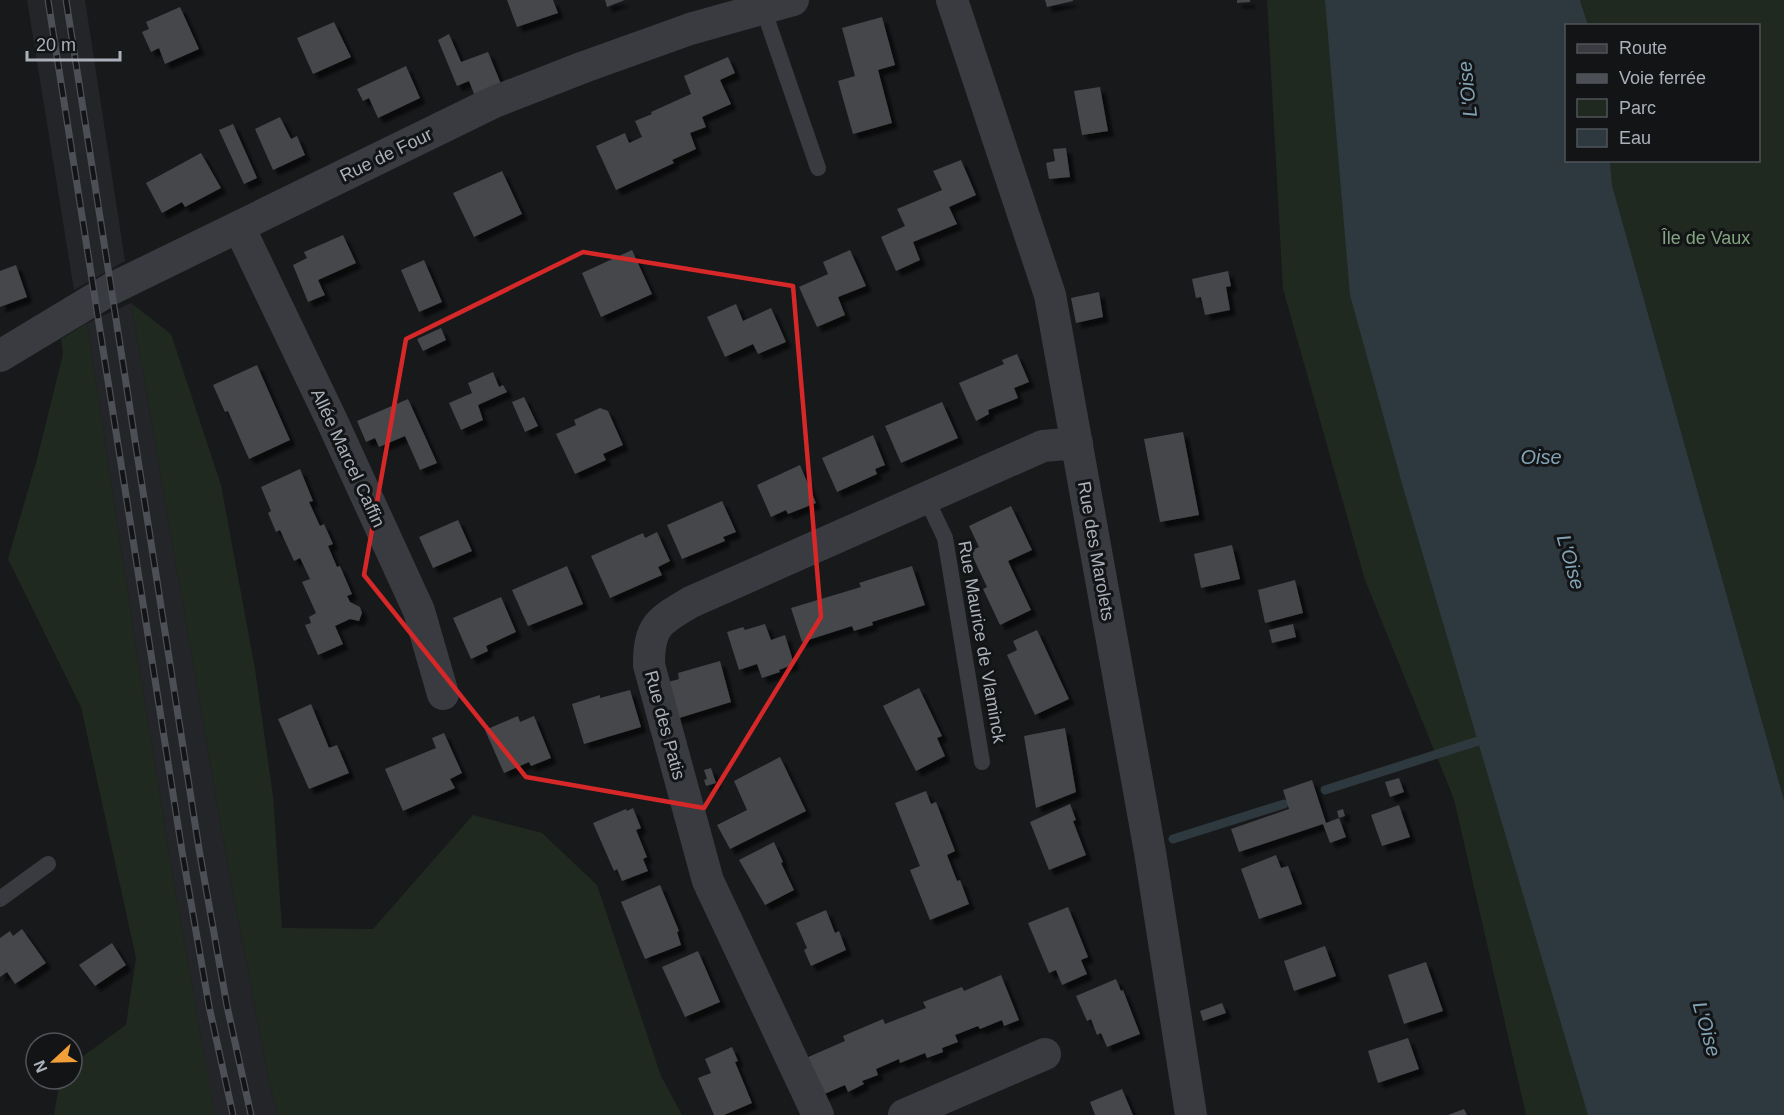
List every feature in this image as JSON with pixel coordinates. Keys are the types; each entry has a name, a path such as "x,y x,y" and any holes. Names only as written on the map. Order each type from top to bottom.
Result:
{"street":[{"name":"Rue de Four","path":"0,356 111,289 494,102 690,29 793,0"},
{"name":"Rue des Marolets","path":"952,0 1050,295 1148,841 1191,1115"},
{"name":"Allée Marcel Caffin","path":"238,227 332,421 419,610 443,694"},
{"name":"Rue des Patis","path":"818,1115 708,881 649,665 649,647 653,629 667,616 691,602 1043,446 1077,443"},
{"path":"904,1115 1045,1054"}],"lane":[{"path":"763,8 818,168"},
{"name":"Rue Maurice de Vlaminck","path":"926,498 945,538 982,762"},
{"path":"0,899 48,864"}],"highlighted area":[{"path":"583,252 793,286 821,617 704,808 526,777 364,575 406,339"}],"shaded area":[{"path":"27,0 85,0 125,261 74,290"},
{"path":"131,303 227,861 269,1081 278,1115 215,1115 214,1111 140,674 87,323"}],"green space":[{"path":"1267,0 1326,0 1589,1115 1526,1115 1454,799 1365,580 1283,289"},
{"name":"Île de Vaux","path":"1580,0 1784,0 1784,800 1612,185 1610,162 1760,162 1760,24 1588,24"},
{"path":"131,303 171,334 221,485 255,669 273,796 282,928 373,929 473,815 542,833 597,885 661,1076 682,1115 278,1115 269,1081 227,861"},
{"path":"87,323 140,674 215,1115 54,1115 58,1091 84,1091 84,1055 126,1025 136,958 81,707 8,559 37,459 63,354 61,339"}],"water":[{"name":"Oise","path":"1325,0 1580,0 1588,24 1565,24 1565,162 1610,162 1612,185 1784,800 1784,1115 1588,1115 1403,487 1350,295"}],"building":[{"path":"507,0 553,0 558,13 517,27"},
{"path":"605,0 625,0 607,7"},
{"path":"1045,0 1073,0 1073,1 1047,7"},
{"path":"1237,0 1250,0 1250,2 1237,3"},
{"path":"180,7 199,49 165,64 159,48 151,52 142,32 149,29 146,22"},
{"path":"882,17 895,65 878,70 892,123 853,134 838,81 855,76 842,28"},
{"path":"334,22 351,57 313,74 297,38"},
{"path":"449,34 461,62 488,52 501,84 475,96 469,81 457,86 438,40"},
{"path":"728,57 735,73 720,80 731,104 702,117 706,127 690,133 696,149 672,160 674,163 616,190 596,146 625,133 629,143 642,137 635,121 691,94 684,76"},
{"path":"406,66 420,98 378,118 369,98 363,101 357,89"},
{"path":"1100,87 1108,131 1082,135 1074,91"},
{"path":"280,117 291,139 297,136 305,155 273,170 255,129"},
{"path":"233,124 257,178 244,184 219,130"},
{"path":"1066,148 1070,177 1049,179 1046,163 1055,161 1053,149"},
{"path":"201,153 221,188 185,207 182,202 162,213 146,183"},
{"path":"961,160 976,195 949,207 957,224 913,242 920,260 896,271 881,237 905,226 897,209 942,190 933,171"},
{"path":"502,171 522,214 474,237 453,193"},
{"path":"343,235 356,263 318,280 325,295 308,302 293,265 307,258 304,252"},
{"path":"632,250 652,294 601,317 582,273"},
{"path":"850,250 866,286 838,297 845,315 817,327 799,287 828,274 823,262"},
{"path":"424,260 442,302 419,312 401,270"},
{"path":"16,265 27,297 0,307 0,271"},
{"path":"1228,271 1231,286 1226,287 1230,310 1205,315 1201,297 1196,298 1192,279"},
{"path":"1099,292 1103,317 1076,323 1071,298"},
{"path":"736,304 743,321 771,308 786,342 758,354 753,344 725,357 707,317"},
{"path":"441,328 446,340 423,351 417,339"},
{"path":"1017,354 1029,382 1014,388 1018,398 988,410 989,414 976,421 959,383 1004,364 1002,360"},
{"path":"257,365 290,440 249,459 228,411 225,412 213,385"},
{"path":"493,372 499,387 503,385 507,392 478,405 483,420 461,430 449,403 472,393 468,383"},
{"path":"524,397 538,426 525,432 512,402"},
{"path":"408,399 437,463 420,470 405,436 379,447 375,438 366,442 357,421"},
{"path":"942,402 958,438 901,463 885,426"},
{"path":"600,408 608,411 623,445 603,454 606,460 575,474 556,434 576,425 574,420"},
{"path":"1183,432 1199,515 1160,522 1144,439"},
{"path":"873,435 885,465 875,469 877,474 837,492 822,458"},
{"path":"800,465 816,503 788,514 786,510 771,517 757,485"},
{"path":"300,469 313,501 309,502 320,526 324,524 333,544 328,546 352,594 347,596 350,602 360,607 362,613 359,621 350,619 335,626 343,644 318,655 305,625 311,623 309,617 316,613 302,582 310,579 300,558 294,561 280,530 276,532 268,513 271,511 261,487"},
{"path":"722,501 736,532 723,537 725,541 682,559 667,525"},
{"path":"1011,506 1032,550 1008,561 1031,610 1000,625 983,589 987,587 970,551 979,547 969,526"},
{"path":"458,520 472,551 433,568 419,537"},
{"path":"657,532 670,561 658,567 662,575 610,598 591,556 643,533 645,538"},
{"path":"1232,545 1240,579 1201,588 1194,554"},
{"path":"567,566 583,604 528,626 512,590"},
{"path":"912,566 925,605 872,622 873,625 854,631 852,626 802,642 791,608 861,587 859,583"},
{"path":"1295,580 1303,613 1265,623 1258,590"},
{"path":"501,597 516,632 486,646 488,651 471,659 453,618"},
{"path":"765,624 771,640 785,635 794,664 762,678 757,664 739,670 727,632"},
{"path":"1293,624 1296,637 1272,643 1269,630"},
{"path":"1037,630 1069,699 1035,715 1007,655 1017,650 1013,641"},
{"path":"720,661 731,702 676,719 665,683 679,679 678,673"},
{"path":"919,688 942,736 937,738 945,756 916,771 883,706"},
{"path":"630,690 641,727 584,744 572,704 600,695 600,698"},
{"path":"311,704 329,748 337,745 349,773 309,789 278,719"},
{"path":"518,716 520,722 534,716 551,758 531,766 529,762 504,773 485,730"},
{"path":"1065,728 1076,792 1036,808 1024,736"},
{"path":"444,733 462,773 450,779 455,788 403,811 385,769 436,748 432,738"},
{"path":"780,757 806,811 730,849 717,825 747,810 734,781"},
{"path":"711,768 716,783 706,786 704,780 707,779 704,770"},
{"path":"1399,778 1404,792 1390,797 1385,782"},
{"path":"1312,780 1326,823 1339,818 1346,837 1330,843 1323,824 1239,852 1231,829 1289,809 1283,790"},
{"path":"926,791 931,804 936,802 955,851 947,855 969,904 930,920 910,870 920,866 895,803"},
{"path":"1070,804 1076,820 1073,821 1086,855 1049,870 1030,822"},
{"path":"1399,805 1410,837 1382,846 1371,815"},
{"path":"633,808 641,828 636,830 647,857 643,859 648,871 622,881 617,869 614,871 593,823"},
{"path":"1343,809 1345,816 1339,818 1337,811"},
{"path":"774,842 794,890 765,905 739,860"},
{"path":"1276,855 1281,868 1288,866 1302,904 1259,919 1241,869"},
{"path":"660,885 679,931 677,932 681,945 645,959 621,902"},
{"path":"1068,907 1088,957 1081,960 1087,974 1062,985 1056,970 1049,973 1028,923"},
{"path":"826,910 835,933 839,931 846,950 811,966 804,950 807,948 796,923"},
{"path":"22,929 46,963 15,984 7,972 0,977 0,938 10,931 13,936"},
{"path":"112,943 126,965 95,986 79,965"},
{"path":"1325,946 1336,976 1294,991 1284,961"},
{"path":"698,951 720,1002 685,1017 662,967"},
{"path":"1426,962 1443,1011 1404,1024 1388,975"},
{"path":"1001,975 1019,1020 1004,1026 1002,1020 980,1029 978,1026 955,1035 958,1042 942,1048 943,1052 927,1058 925,1053 900,1063 899,1059 876,1069 878,1075 862,1081 864,1084 848,1092 845,1085 822,1095 806,1058 845,1041 843,1036 883,1019 885,1024 926,1008 923,1002 962,987 964,991"},
{"path":"1116,979 1121,991 1123,990 1140,1034 1107,1047 1101,1033 1097,1035 1091,1019 1087,1021 1076,996"},
{"path":"1222,1003 1226,1013 1203,1021 1200,1011"},
{"path":"1408,1038 1419,1069 1378,1083 1368,1051"},
{"path":"732,1047 738,1061 735,1062 752,1103 724,1115 714,1115 698,1078 711,1073 705,1059"},
{"path":"1122,1089 1133,1115 1095,1115 1090,1102"},
{"path":"1464,1109 1467,1115 1448,1115"}],"waterway":[{"path":"1325,790 1478,741"},
{"path":"1173,839 1284,804"}],"railway":[{"path":"48,0 182,851 209,1006 233,1115"},
{"path":"66,0 199,849 227,1006 251,1115"}],"water label":[{"name":"L'Oise","path":"1467,89"},
{"name":"L'Oise","path":"1571,562"},
{"name":"L'Oise","path":"1707,1029"}]}
